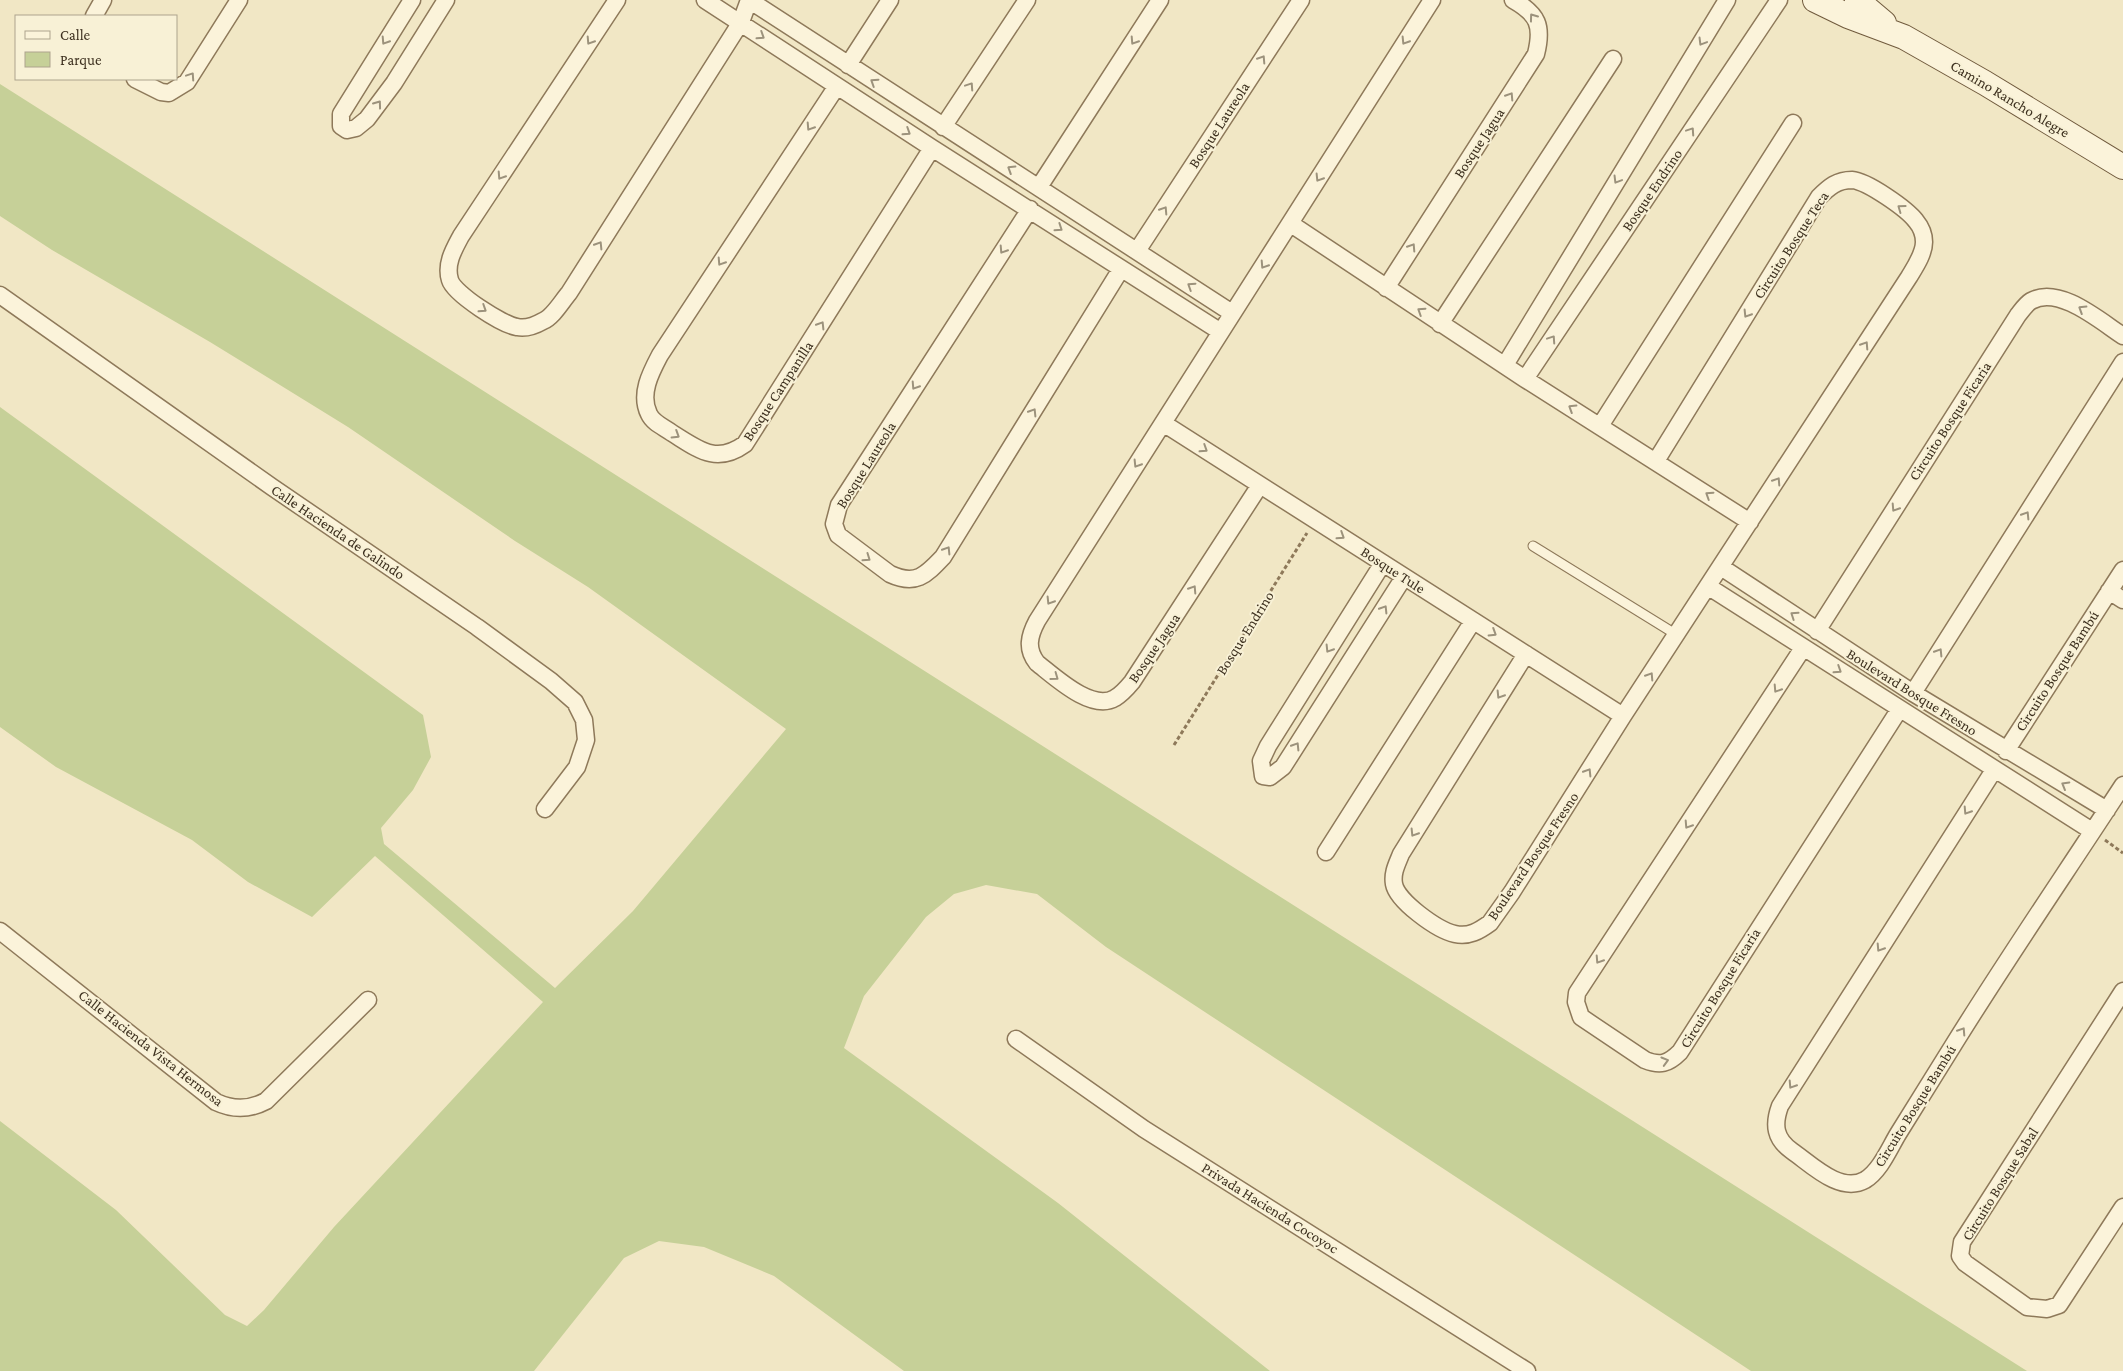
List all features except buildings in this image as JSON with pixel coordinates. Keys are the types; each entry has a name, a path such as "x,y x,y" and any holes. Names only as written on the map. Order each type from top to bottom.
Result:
{"street":[{"path":"95,15 103,0"},
{"path":"137,80 161,92 169,93 187,82 239,0"},
{"path":"412,0 340,114 341,126 347,130 356,128 367,119 394,82 446,0"},
{"path":"617,0 461,236 452,253 449,267 450,280 460,294 505,323 518,328 546,320 569,293 741,22 749,0 1232,312"},
{"path":"705,0 932,148 1221,332"},
{"path":"848,65 890,0"},
{"path":"943,127 1027,0"},
{"path":"1039,187 1160,0"},
{"name":"Bosque Laureola","path":"1137,251 1301,0"},
{"path":"1163,423 1432,0"},
{"name":"Bosque Jagua","path":"1386,288 1536,54 1540,29 1536,19 1524,6 1513,0"},
{"path":"1505,365 1728,0"},
{"name":"Bosque Endrino","path":"1524,379 1780,0"},
{"path":"1815,0 1848,16 1895,32"},
{"path":"1857,0 1895,32"},
{"name":"Camino Rancho Alegre","path":"1895,32 1985,83 2123,167"},
{"path":"1440,324 1613,59"},
{"name":"Bosque Campanilla","path":"837,86 660,355 649,377 645,401 648,413 654,422 703,452 715,454 734,451 745,444 932,148"},
{"path":"1600,426 1793,123"},
{"name":"Circuito Bosque Teca","path":"1656,461 1819,197 1831,185 1841,181 1854,180 1866,184 1903,208 1916,220 1923,232 1924,244 1920,258 1910,277 1750,522"},
{"name":"Bosque Laureola","path":"1030,209 839,505 834,524 838,535 890,574 898,578 920,578 930,572 943,557 1121,269"},
{"path":"1291,224 1524,379 1750,522 1623,716"},
{"name":"Calle Hacienda de Galindo","path":"0,295 272,487 477,627 551,681 575,702 584,720 586,740 577,767 545,809"},
{"name":"Circuito Bosque Ficaria","path":"1817,631 2012,323 2030,301 2053,297 2062,299 2077,306 2123,336"},
{"path":"1913,693 2123,362"},
{"name":"Bosque Jagua","path":"1163,423 1037,621 1029,640 1032,657 1037,664 1081,696 1104,701 1114,699 1132,682 1260,485"},
{"name":"Bosque Tule","path":"1163,423 1623,716"},
{"path":"1383,563 1268,746 1261,761 1263,776 1270,777 1283,767 1404,577"},
{"name":"Boulevard Bosque Fresno","path":"1721,567 1913,693 2006,751 2107,810"},
{"name":"Circuito Bosque Bambú","path":"2006,751 2123,570"},
{"name":"Boulevard Bosque Fresno","path":"1708,587 2092,831"},
{"path":"2109,591 2123,600"},
{"path":"1326,852 1473,621"},
{"name":"Circuito Bosque Ficaria","path":"1803,648 1577,993 1576,1002 1581,1017 1644,1060 1654,1064 1663,1064 1680,1052 1899,710"},
{"name":"Boulevard Bosque Fresno","path":"1526,654 1401,854 1395,867 1393,876 1397,893 1408,904 1441,928 1455,934 1469,934 1479,932 1490,923 1548,836 1623,716"},
{"name":"Circuito Bosque Bambú","path":"1994,770 1780,1106 1775,1122 1778,1138 1787,1148 1834,1180 1844,1184 1865,1180 1882,1162 1959,1035 2123,785"},
{"name":"Calle Hacienda Vista Hermosa","path":"0,931 216,1102 227,1108 251,1107 266,1101 368,1000"},
{"name":"Circuito Bosque Sabal","path":"2123,991 1962,1242 1960,1256 1965,1263 2027,1307 2047,1309 2059,1305 2123,1207"},
{"name":"Privada Hacienda Cocoyoc","path":"1016,1038 1144,1129 1527,1371"}],"lane":[{"path":"1533,546 1677,635"}],"path":[{"name":"Bosque Endrino","path":"1174,745 1315,520"}],"green space":[{"path":"0,84 2027,1371 1751,1371 1106,947 1037,894 986,885 954,894 926,917 864,996 844,1048 1058,1203 1270,1371 904,1371 774,1276 704,1247 659,1241 624,1258 534,1371 0,1371 0,1121 116,1210 225,1315 247,1326 264,1310 334,1227 543,1002 375,856 312,917 248,882 192,840 56,767 0,727 0,407 423,715 431,757 413,790 381,828 384,844 555,988 633,911 786,729 588,587 515,541 348,427 210,342 52,250 0,216"}]}
